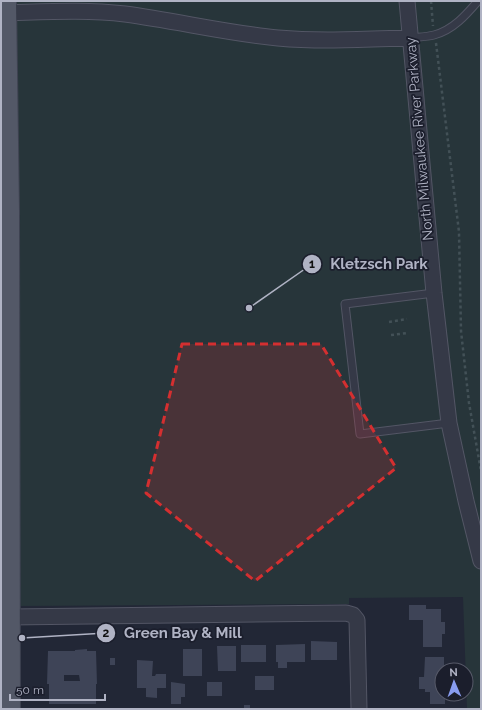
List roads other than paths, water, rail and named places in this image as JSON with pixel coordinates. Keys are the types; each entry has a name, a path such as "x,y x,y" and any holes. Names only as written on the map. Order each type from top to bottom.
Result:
{"main road":[{"path":"4,9 4,211 9,709"}],"street":[{"name":"North Milwaukee River Parkway","path":"406,1 434,292 449,423 466,502 481,561"},
{"path":"4,9 112,13 240,34 281,38 347,40 409,38"},
{"path":"9,617 346,613 353,616 357,620 359,709"}],"lane":[{"path":"409,38 434,35 448,29 468,13 478,1"},
{"path":"434,292 346,304 360,434 449,423"}],"place":[{"name":"Kletzsch Park","path":"249,308"},
{"name":"Green Bay & Mill","path":"22,638"}]}
